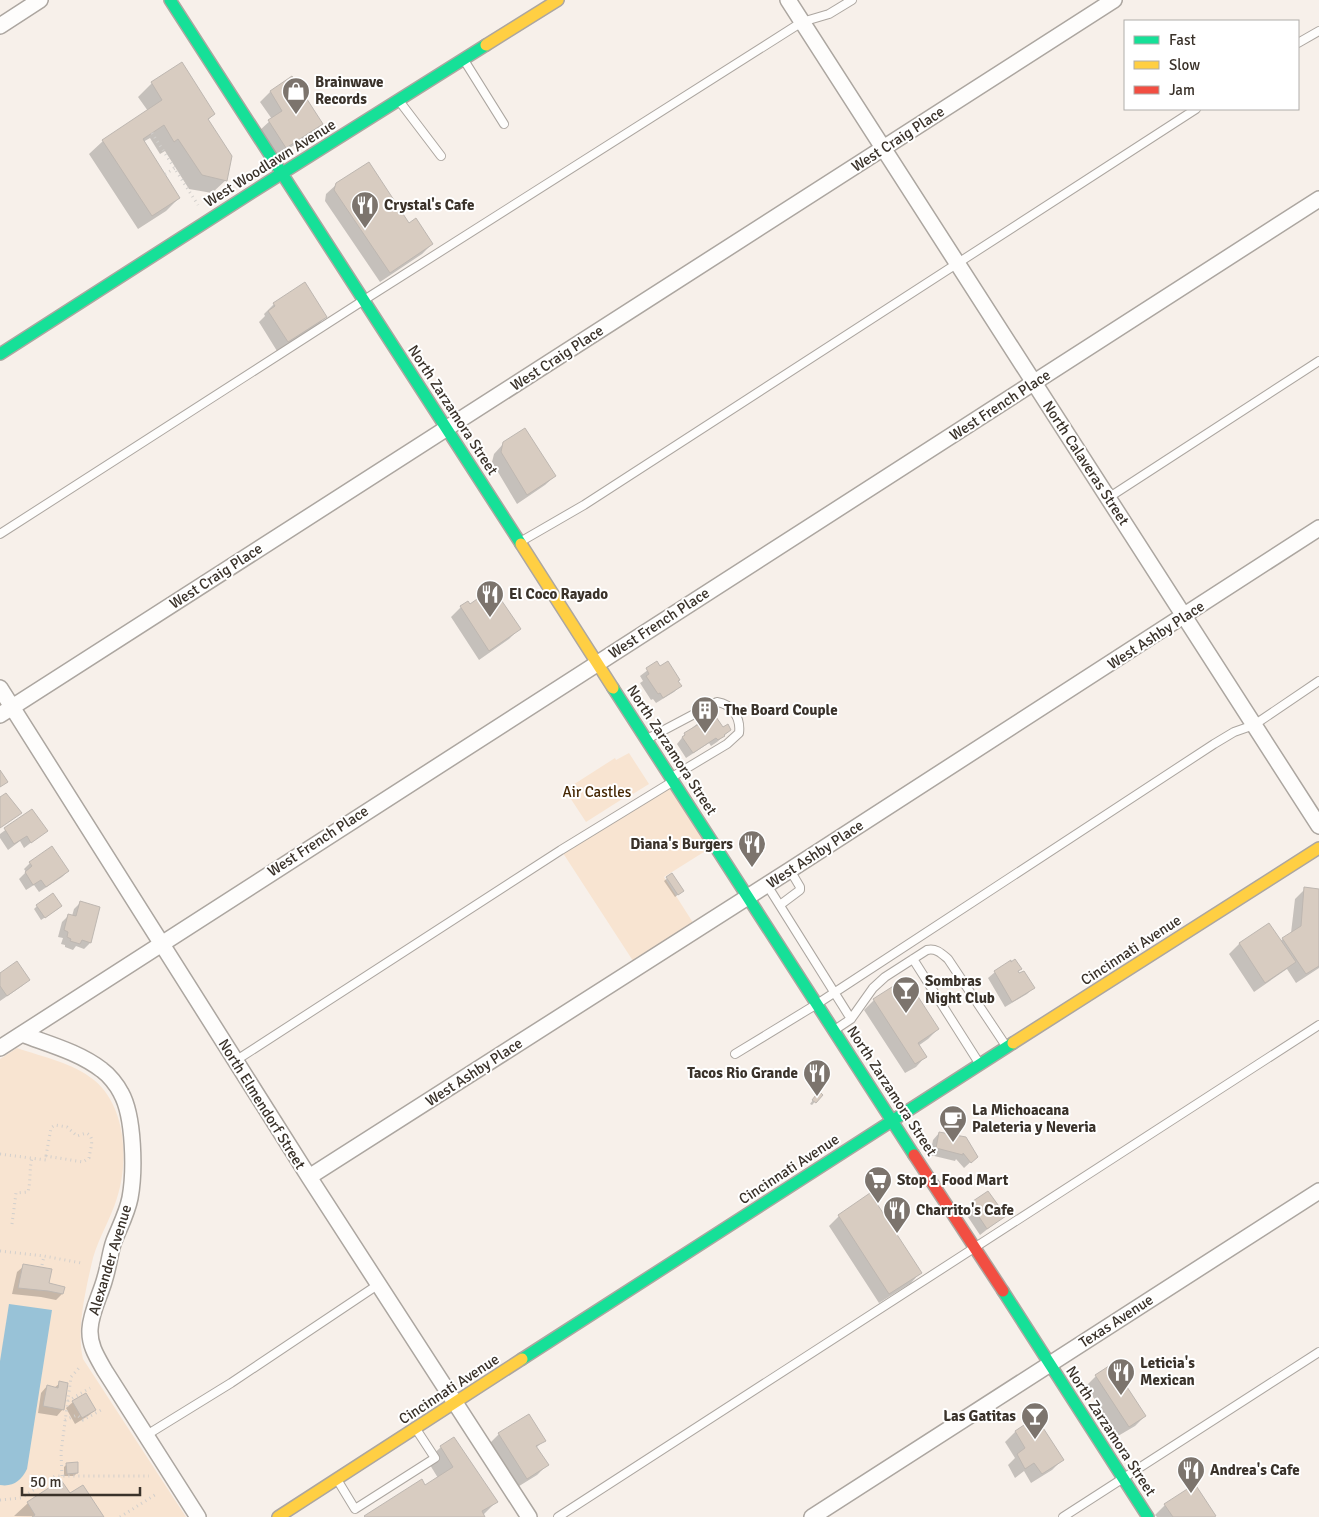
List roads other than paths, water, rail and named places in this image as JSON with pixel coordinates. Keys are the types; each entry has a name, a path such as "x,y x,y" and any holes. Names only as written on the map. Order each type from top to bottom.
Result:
{"street":[{"path":"0,26 40,0"},
{"name":"North Zarzamora Street","path":"170,0 1148,1517"},
{"name":"West Woodlawn Avenue","path":"0,354 558,0"},
{"name":"North Calaveras Street","path":"788,0 1319,826"},
{"name":"West Craig Place","path":"6,711 1114,0"},
{"name":"West French Place","path":"0,1048 160,943 1319,199"},
{"name":"West Ashby Place","path":"309,1177 767,885 1319,528"},
{"name":"North Elmendorf Street","path":"0,688 6,711 160,943 528,1517"},
{"name":"Cincinnati Avenue","path":"278,1517 979,1064 1319,848"},
{"name":"Alexander Avenue","path":"22,1034 79,1056 103,1071 122,1094 129,1115 132,1150 130,1197 124,1218 114,1241 105,1279 94,1308 90,1327 91,1339 93,1350 105,1371 198,1517"},
{"name":"Texas Avenue","path":"812,1517 1319,1191"}],"lane":[{"path":"0,534 802,22 829,14 852,0"},
{"path":"1299,43 1319,31"},
{"path":"464,60 504,124"},
{"path":"399,100 441,156"},
{"path":"520,542 584,505 1194,110"},
{"path":"1108,498 1319,361"},
{"path":"735,1054 818,1004 1214,744 1234,732 1254,725 1319,682"},
{"path":"235,1061 727,744 739,733 740,723 734,712 725,703 717,702 647,739"},
{"path":"780,905 800,890 790,870"},
{"path":"767,885 851,1020"},
{"path":"835,1030 851,1020 873,988 886,977 927,950 933,949 939,951 948,959 1007,1047"},
{"path":"913,959 979,1064"},
{"path":"558,1517 1319,1025"},
{"path":"145,1436 231,1383 379,1284"},
{"path":"1063,1517 1319,1352"},
{"path":"337,1479 355,1508 427,1463 434,1458 415,1428"}],"water":[{"path":"9,1304 52,1310 27,1469 22,1477 13,1484 0,1485 0,1361"}],"place":[{"name":"Brainwave Records","path":"296,115"},
{"name":"Crystal's Cafe","path":"365,229"},
{"name":"El Coco Rayado","path":"490,618"},
{"name":"The Board Couple","path":"705,734"},
{"name":"Diana's Burgers","path":"752,868"},
{"name":"Sombras Night Club","path":"906,1014"},
{"name":"Tacos Rio Grande","path":"817,1097"},
{"name":"La Michoacana Paleteria y Neveria","path":"953,1143"},
{"name":"Stop 1 Food Mart","path":"878,1204"},
{"name":"Charrito's Cafe","path":"897,1234"},
{"name":"Leticia's Mexican","path":"1121,1396"},
{"name":"Las Gatitas","path":"1035,1440"},
{"name":"Andrea's Cafe","path":"1191,1494"}],"park label":[{"name":"Air Castles","path":"597,792"}]}
